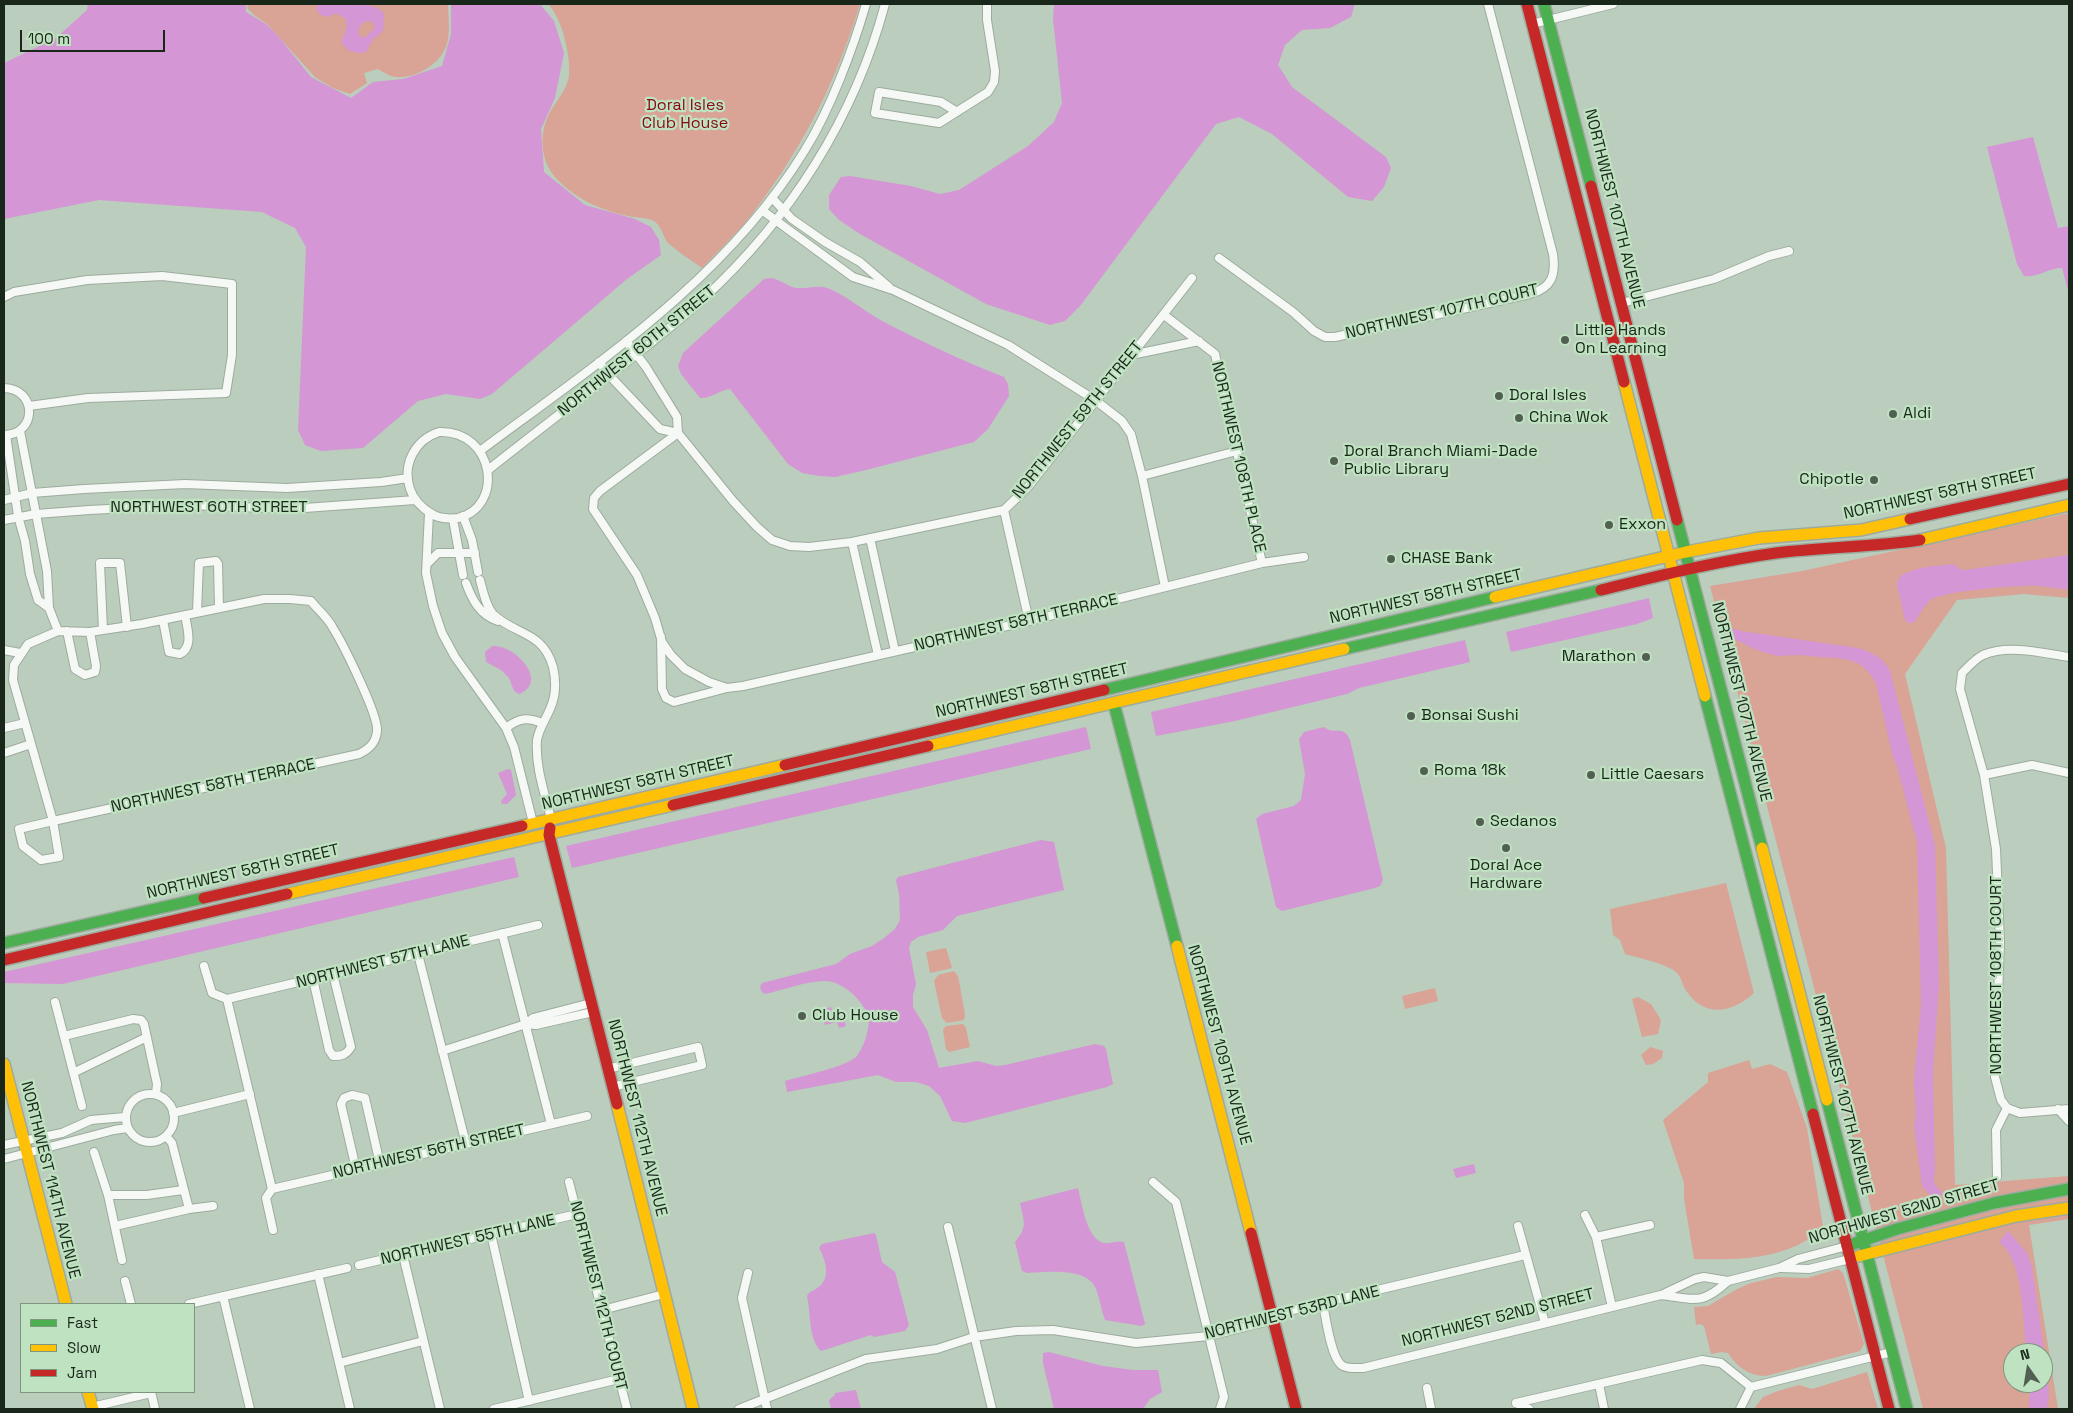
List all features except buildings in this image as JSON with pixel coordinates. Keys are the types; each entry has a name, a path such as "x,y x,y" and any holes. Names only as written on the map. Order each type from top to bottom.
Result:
{"street":[{"name":"NORTHWEST 60TH STREET","path":"480,451 626,341 697,282 762,211 815,133 848,55 866,4"},
{"name":"NORTHWEST 60TH STREET","path":"488,470 705,298 776,221 801,187 838,126 867,58 885,4"},
{"path":"957,112 941,102 880,92 875,113 935,123 944,122 992,88 995,71 988,28 987,4"},
{"name":"NORTHWEST 107TH COURT","path":"1219,258 1293,312 1314,331 1325,336 1335,337 1520,296 1546,287 1552,279 1555,267 1553,254 1488,4"},
{"name":"NORTHWEST 107TH AVENUE","path":"1527,4 1889,1409"},
{"name":"NORTHWEST 107TH AVENUE","path":"1544,4 1907,1409"},
{"path":"1532,24 1613,4"},
{"path":"772,198 792,218 825,242 860,262 893,290"},
{"path":"762,211 853,277 893,290 1008,345 1095,400 1122,421 1131,434 1142,476 1165,587"},
{"path":"1622,303 1714,279 1769,256 1789,251"},
{"path":"4,297 14,292 87,280 162,276 232,284 232,355 226,393 88,398 29,406"},
{"name":"NORTHWEST 59TH STREET","path":"678,433 733,502 757,527 772,540 790,546 809,547 852,542 1004,510 1028,487 1192,278"},
{"name":"NORTHWEST 108TH PLACE","path":"1164,315 1215,354 1262,563"},
{"path":"626,341 677,417 678,433"},
{"path":"1131,355 1198,341"},
{"path":"599,362 660,429 678,433"},
{"path":"4,388 10,388 22,394 29,406 28,420 20,430 5,435 18,516 25,541 30,574 38,600 49,608"},
{"path":"20,430 47,571 49,608 58,631"},
{"path":"439,432 450,432 464,436 480,451 488,470 486,490 481,501 473,511 453,519 436,517 429,513 415,500 408,478 408,465 413,452 420,442 430,435 439,432"},
{"path":"678,433 600,491 594,498 593,509 638,575 660,637 671,655 685,669 709,682 727,688"},
{"path":"1142,476 1237,451"},
{"name":"NORTHWEST 60TH STREET","path":"4,500 32,493 185,484 287,488 381,482 408,478"},
{"name":"NORTHWEST 58TH STREET","path":"4,943 1110,690 1686,552 1759,538 1861,530 2069,484"},
{"name":"NORTHWEST 60TH STREET","path":"4,520 36,514 189,505 291,509 415,500"},
{"name":"NORTHWEST 58TH STREET","path":"4,960 1114,704 1673,572 1777,553 1892,544 1924,539 2069,505"},
{"path":"1004,510 1028,621"},
{"path":"429,513 426,573 442,633 455,657 506,728 514,748 533,823 549,835"},
{"path":"463,516 475,553 478,572"},
{"name":"NORTHWEST 112TH AVENUE","path":"453,519 464,579 473,602 490,618 510,625"},
{"path":"870,538 895,651"},
{"path":"852,542 878,655"},
{"path":"427,564 438,553 475,553"},
{"name":"NORTHWEST 58TH TERRACE","path":"660,637 662,689 666,698 674,702 727,688 743,686 1028,621 1262,563 1304,557"},
{"path":"53,821 13,680 14,666 20,653 28,644 58,631 90,632 127,627 185,615 219,607 218,564 216,561 201,561 199,563 197,612"},
{"path":"104,630 100,563 120,563 127,627"},
{"name":"NORTHWEST 112TH AVENUE","path":"480,580 485,599 494,615 530,635 543,648 552,666 555,686 551,707 542,724 538,738 537,756 552,819 549,835 692,1409"},
{"name":"NORTHWEST 58TH TERRACE","path":"53,821 60,857 41,860 23,846 19,829 53,821 359,754 371,747 377,732 377,722 354,668 332,626 310,601 264,599 219,607"},
{"path":"162,620 169,652 180,654 185,652 189,640 185,615"},
{"path":"67,631 75,669 85,675 95,672 96,666 90,632"},
{"path":"4,650 20,653"},
{"name":"NORTHWEST 108TH COURT","path":"2007,1108 2000,1100 1995,1077 2000,942 1996,849 1984,775 1960,689 1962,673 1984,655 2007,650 2024,650 2069,657"},
{"name":"NORTHWEST 109TH AVENUE","path":"1110,690 1296,1409"},
{"path":"506,728 522,719 531,719 542,724"},
{"path":"4,728 26,723"},
{"path":"4,753 32,744"},
{"path":"1984,775 2032,765 2069,772"},
{"name":"NORTHWEST 57TH LANE","path":"228,999 538,925"},
{"path":"502,933 551,1124"},
{"path":"418,954 466,1144"},
{"path":"204,966 212,993 228,999 272,1189 266,1198 272,1230"},
{"path":"312,979 329,1050 333,1056 341,1056 346,1054 351,1048 333,974"},
{"path":"56,1002 82,1106"},
{"path":"442,1051 526,1024 533,1018 557,1016 592,1008"},
{"path":"64,1036 134,1019 141,1020 144,1024 157,1084 156,1094"},
{"path":"75,1072 147,1036"},
{"path":"607,1069 698,1047 702,1065 612,1087"},
{"name":"NORTHWEST 114TH AVENUE","path":"4,1064 66,1303"},
{"path":"145,1094 156,1094 164,1098 170,1104 173,1113 171,1129 166,1136 156,1141 145,1142 135,1137 128,1128 126,1117 128,1107 135,1098 145,1094"},
{"path":"173,1113 250,1094"},
{"path":"356,1169 341,1104 344,1098 352,1095 365,1098 380,1164"},
{"path":"1997,1177 1996,1130 2007,1108 2020,1112 2069,1109"},
{"path":"2058,1109 2069,1120"},
{"name":"NORTHWEST 56TH STREET","path":"272,1189 586,1116"},
{"path":"4,1145 62,1132 91,1120 126,1117"},
{"path":"101,1120 104,1133"},
{"path":"4,1159 128,1128"},
{"path":"166,1136 172,1143 189,1209"},
{"path":"94,1152 108,1195 122,1260"},
{"name":"NORTHWEST 112TH COURT","path":"569,1182 627,1409"},
{"path":"1153,1182 1176,1202 1224,1397 1220,1409"},
{"name":"NORTHWEST 52ND STREET","path":"1661,1295 1691,1299 1706,1298 1728,1281 1779,1268 1798,1259 1847,1246 1863,1239 2001,1201 2041,1192 2069,1189"},
{"path":"108,1195 146,1195 183,1190"},
{"path":"115,1226 189,1209 213,1206"},
{"name":"NORTHWEST 52ND STREET","path":"1779,1268 1809,1269 2016,1216 2069,1208"},
{"name":"NORTHWEST 55TH LANE","path":"359,1265 577,1214"},
{"path":"1585,1216 1596,1237 1612,1307"},
{"path":"1596,1237 1650,1225"},
{"path":"1518,1226 1545,1323"},
{"path":"948,1227 992,1409"},
{"path":"491,1234 529,1401"},
{"path":"403,1254 440,1409"},
{"name":"NORTHWEST 53RD LANE","path":"739,1409 866,1359 937,1349 974,1337 1016,1331 1053,1330 1136,1343 1209,1336 1273,1320 1293,1310 1525,1255"},
{"path":"193,1303 346,1268"},
{"path":"748,1273 742,1298 768,1409"},
{"path":"318,1274 350,1409"},
{"name":"NORTHWEST 52ND STREET","path":"1323,1304 1334,1355 1341,1365 1363,1368 1661,1295 1687,1282 1704,1277 1728,1281"},
{"path":"125,1282 130,1303"},
{"path":"1687,1282 1691,1299"},
{"path":"602,1310 664,1294"},
{"path":"223,1296 250,1409"},
{"path":"339,1363 424,1341"},
{"path":"1751,1386 1892,1352"},
{"path":"1513,1406 1702,1360 1721,1363 1751,1386"},
{"path":"494,1409 619,1379"},
{"path":"1599,1384 1604,1409"},
{"path":"1740,1409 1751,1386"},
{"path":"1427,1388 1431,1409"},
{"path":"88,1393 92,1408 147,1393"},
{"path":"151,1393 155,1409"},
{"path":"1513,1406 1529,1409"}],"green space":[{"path":"248,4 448,4 448,39 442,55 436,62 421,72 403,77 395,77 378,69 364,73 367,83 350,94 333,88 315,77 267,24 247,8"},
{"name":"Doral Isles Club House","path":"548,4 860,4 827,92 798,147 744,224 702,268 668,243 659,226 654,221 631,217 588,202 570,191 555,177 550,169 544,152 543,134 548,117 566,85 569,76 569,58 565,38 553,10"},
{"path":"2069,513 2069,598 2024,594 1957,600 1905,674 1946,848 1955,1185 2069,1176 2069,1219 2029,1225 2048,1343 2003,1343 2003,1393 2053,1393 2053,1377 2058,1409 1923,1409 1710,586 1802,571"},
{"path":"1726,883 1754,993 1736,1005 1718,1010 1700,1005 1685,989 1678,974 1671,969 1658,963 1625,954 1620,940 1613,935 1610,909"},
{"path":"946,948 952,968 930,973 926,952"},
{"path":"954,971 958,976 965,1014 964,1020 947,1023 942,1018 934,981 938,975"},
{"path":"1435,988 1438,1001 1405,1009 1402,996"},
{"path":"1638,997 1651,1004 1661,1020 1658,1034 1642,1037 1632,999"},
{"path":"963,1024 966,1028 970,1047 949,1052 946,1049 943,1030 946,1026"},
{"path":"1650,1047 1663,1051 1662,1058 1653,1064 1646,1065 1641,1055"},
{"path":"1749,1060 1752,1069 1770,1064 1787,1072 1807,1128 1823,1227 1801,1243 1773,1254 1734,1259 1694,1259 1684,1199 1684,1183 1663,1120 1708,1082 1708,1073"},
{"path":"1838,1269 1843,1273 1864,1344 1860,1351 1766,1376 1760,1376 1744,1370 1728,1353 1711,1354 1704,1326 1696,1325 1694,1307 1708,1306 1751,1283 1777,1277 1807,1278"},
{"path":"1867,1372 1878,1409 1754,1409 1763,1397 1778,1391 1799,1385 1812,1389"}],"shaded area":[{"path":"88,4 246,4 246,12 266,24 278,36 311,77 351,98 373,82 403,79 442,66 451,34 451,4 540,4 554,21 564,53 555,98 541,129 544,172 585,205 635,219 651,227 659,240 661,255 627,279 492,394 480,399 446,394 418,401 363,448 321,451 305,445 298,430 306,247 295,228 262,212 99,200 4,219 4,63 56,38 87,10"},
{"path":"317,4 354,4 373,7 384,14 383,31 373,39 366,52 349,51 341,42 347,27 346,19 336,13 328,17 321,15 317,11","holes":["370,21 374,24 374,29 365,37 360,37 358,31 362,24"]},
{"path":"1054,4 1355,4 1351,17 1330,28 1302,30 1285,45 1278,65 1292,87 1386,157 1391,168 1384,187 1372,201 1348,197 1272,134 1239,117 1216,124 1080,306 1065,321 1050,325 986,304 860,234 839,220 829,209 829,195 841,177 850,176 911,186 940,194 959,190 1028,146 1054,122 1062,103 1053,19"},
{"path":"2033,137 2058,228 2069,226 2069,294 2062,268 2033,276 2024,276 2017,264 1987,147"},
{"path":"771,278 792,287 825,287 837,292 875,317 957,358 1004,377 1008,384 1009,396 988,429 974,442 835,477 802,473 788,464 730,389 700,398 681,374 678,366 683,353 764,279"},
{"path":"2069,555 2069,590 2030,586 2001,587 1952,593 1932,599 1913,623 1905,620 1897,585 1900,576 1908,572 1926,567 1953,564 1961,570 1965,570"},
{"path":"1649,598 1653,618 1637,624 1511,652 1506,632"},
{"path":"1731,631 1858,648 1877,656 1890,671 1935,845 1939,983 1933,1072 1934,1180 1943,1193 1938,1199 1935,1200 1922,1186 1914,1125 1916,1116 1914,1081 1921,1004 1917,842 1893,757 1876,684 1866,669 1846,659 1801,655 1773,655 1740,642 1730,635"},
{"path":"1465,640 1470,662 1359,688 1347,694 1235,721 1156,736 1151,712"},
{"path":"492,646 510,651 526,665 531,681 528,688 519,694 514,691 509,678 501,670 486,662 485,652"},
{"path":"1086,727 1091,749 572,868 566,846"},
{"path":"1324,727 1332,731 1345,732 1350,740 1383,880 1380,886 1375,888 1282,911 1276,907 1256,819 1262,814 1294,806 1301,800 1305,774 1299,739 1304,732"},
{"path":"508,769 511,770 516,795 507,804 502,804 501,801 507,794 498,773"},
{"path":"1041,840 1054,842 1064,890 957,916 943,930 918,937 911,942 909,948 916,984 913,995 913,1007 927,1030 939,1068 978,1061 996,1066 1005,1065 1095,1044 1104,1046 1106,1049 1113,1084 965,1123 952,1121 940,1096 929,1086 916,1082 896,1082 878,1075 787,1092 785,1081 844,1064 857,1056 866,1036 869,1020 862,1004 857,998 838,984 825,981 810,982 765,994 760,987 762,983 836,964 850,954 872,946 884,938 895,929 900,920 899,894 896,880 898,877"},
{"path":"514,857 519,877 63,984 4,983 4,972"},
{"path":"831,1007 833,1014 842,1012 846,1026 839,1028 837,1022 825,1025 820,1010"},
{"path":"1474,1164 1476,1173 1456,1178 1453,1169"},
{"path":"1078,1188 1086,1220 1093,1235 1104,1243 1124,1242 1145,1324 1142,1326 1105,1320 1096,1289 1092,1282 1085,1277 1066,1272 1027,1273 1022,1271 1015,1242 1022,1232 1024,1224 1020,1203"},
{"path":"2008,1231 2027,1253 2032,1267 2043,1343 2026,1343 2021,1293 2014,1263 1999,1242"},
{"path":"874,1233 882,1262 895,1272 909,1325 905,1331 874,1337 871,1335 821,1351 812,1333 807,1296 821,1285 826,1275 824,1258 819,1248 822,1244"},
{"path":"1049,1352 1103,1366 1133,1370 1158,1370 1162,1392 1150,1399 1143,1409 1054,1409 1043,1363 1043,1353"},
{"path":"856,1390 861,1409 831,1409 829,1400 835,1393"},
{"path":"2030,1393 2049,1393 2047,1409 2029,1409"}],"waterway":[{"path":"1725,631 1743,637"}],"traffic: fast":[{"path":"1544,4 1591,186"},
{"path":"1677,520 1762,848"},
{"path":"1344,649 1601,590"},
{"path":"1104,690 1495,597"},
{"path":"1705,696 1813,1114"},
{"path":"1114,704 1177,946"},
{"path":"4,943 204,898"},
{"path":"1827,1100 1907,1409"},
{"path":"1847,1246 1897,1229 1994,1203 2069,1189"}],"traffic: slow":[{"path":"1624,382 1705,696"},
{"path":"1920,540 2069,505"},
{"path":"1495,597 1686,552 1759,538 1861,530 1910,519"},
{"path":"928,746 1344,649"},
{"path":"522,826 785,765"},
{"path":"287,894 673,805"},
{"path":"1762,848 1827,1100"},
{"path":"1177,946 1251,1233"},
{"path":"4,1064 66,1303"},
{"path":"617,1104 693,1409"},
{"path":"1859,1256 2016,1216 2069,1208"},
{"path":"88,1393 93,1409"}],"traffic: jam":[{"path":"1527,4 1624,382"},
{"path":"1591,186 1677,520"},
{"path":"1910,519 2069,484"},
{"path":"1601,590 1688,569 1754,556 1920,540"},
{"path":"785,765 1104,690"},
{"path":"673,805 928,746"},
{"path":"204,898 522,826"},
{"path":"550,828 549,835 617,1104"},
{"path":"4,960 287,894"},
{"path":"1813,1114 1889,1409"},
{"path":"1251,1233 1296,1409"}],"place":[{"name":"Little Hands On Learning","path":"1565,340"},
{"name":"Doral Isles","path":"1499,396"},
{"name":"Aldi","path":"1893,414"},
{"name":"China Wok","path":"1519,418"},
{"name":"Doral Branch Miami-Dade Public Library","path":"1334,461"},
{"name":"Chipotle","path":"1874,480"},
{"name":"Exxon","path":"1609,525"},
{"name":"CHASE Bank","path":"1391,559"},
{"name":"Marathon","path":"1646,657"},
{"name":"Bonsai Sushi","path":"1411,716"},
{"name":"Roma 18k","path":"1424,771"},
{"name":"Little Caesars","path":"1591,775"},
{"name":"Sedanos","path":"1480,822"},
{"name":"Doral Ace Hardware","path":"1506,848"},
{"name":"Club House","path":"802,1016"}]}
